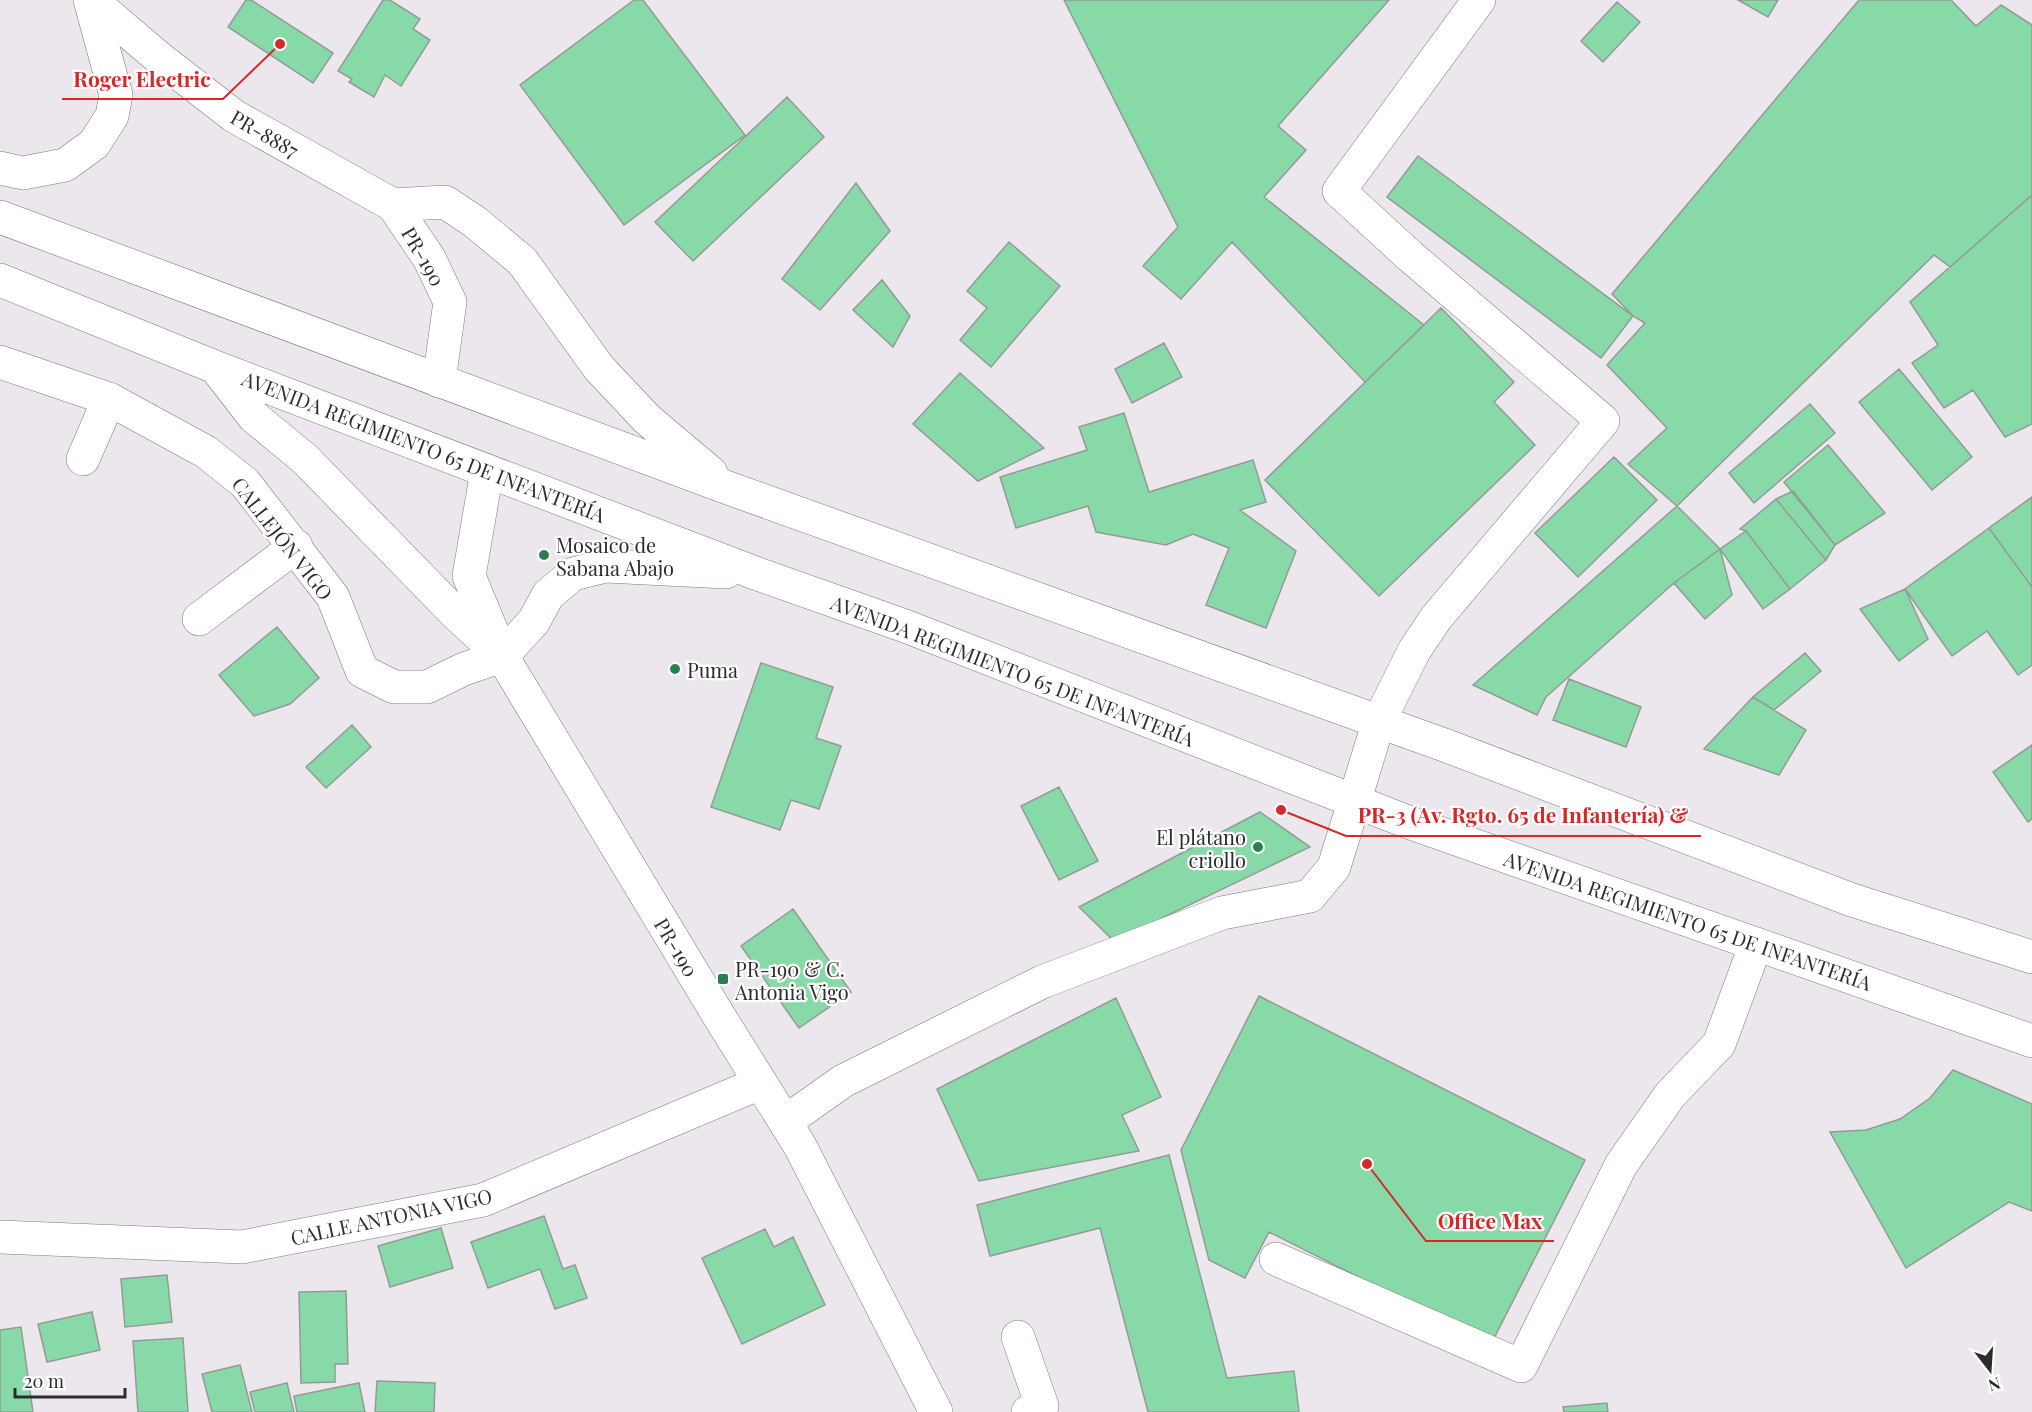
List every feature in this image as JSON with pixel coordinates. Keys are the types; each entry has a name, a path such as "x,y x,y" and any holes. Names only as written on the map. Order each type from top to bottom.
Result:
{"main road":[{"path":"0,168 23,173 65,165 94,144 112,116 116,94 90,0"},
{"name":"PR-8887","path":"90,0 234,116 393,205"},
{"path":"785,1122 843,1081 1042,982 1222,913 1310,896 1334,867 1378,721 1414,651 1436,618 1603,421 1410,256 1339,191 1479,0"},
{"path":"393,205 445,202 475,222 522,261 599,368 646,419 731,489"},
{"name":"PR-190","path":"393,205 429,258 450,302 439,381"},
{"path":"0,217 731,489 1378,721 1852,900 2032,957"},
{"name":"AVENIDA REGIMIENTO 65 DE INFANTERÍA","path":"0,280 215,367 755,573 905,626 1355,802 2032,1041"},
{"name":"CALLEJÓN VIGO","path":"0,362 109,399 206,452 245,483 296,546 333,597 362,671 394,687 427,687 464,669 502,656"},
{"path":"215,367 254,417 305,459 456,614 502,656 534,621 548,595 573,574 606,566 755,573"},
{"path":"83,459 109,399"},
{"name":"PR-190","path":"487,471 469,576 502,656 800,1146 936,1412"},
{"path":"199,619 296,546"},
{"path":"1276,1259 1521,1365 1621,1165 1670,1095 1719,1044 1756,944"},
{"name":"CALLE ANTONIA VIGO","path":"0,1237 242,1247 483,1200 760,1083"},
{"path":"1018,1337 1038,1410"}],"building":[{"path":"246,0 251,0 333,53 313,83 228,27"},
{"path":"383,0 390,0 420,19 413,29 430,40 401,86 385,75 374,97 349,82 352,79 338,71"},
{"path":"634,0 643,0 745,135 624,225 520,85"},
{"path":"1064,0 1389,0 1278,126 1306,150 1264,197 1424,325 1365,382 1232,242 1181,299 1143,266 1178,227"},
{"path":"1738,0 1778,0 1768,17"},
{"path":"1859,0 1951,0 1976,26 2001,5 2032,25 2032,195 1950,267 1934,255 1677,506 1628,464 1667,428 1607,365 1645,323 1633,316 1612,294"},
{"path":"1617,2 1640,22 1603,62 1581,41"},
{"path":"787,97 824,137 693,261 655,222"},
{"path":"1418,156 1633,316 1601,358 1387,197"},
{"path":"856,183 890,231 820,310 782,279"},
{"path":"2032,195 2032,424 2005,437 1973,390 1944,408 1912,363 1938,345 1910,302"},
{"path":"1009,242 1060,286 991,367 960,340 987,308 967,291"},
{"path":"882,280 910,316 893,347 853,310"},
{"path":"1441,308 1514,382 1494,402 1535,445 1379,596 1265,480"},
{"path":"1164,343 1182,377 1132,403 1115,369"},
{"path":"1899,369 1972,457 1932,490 1859,402"},
{"path":"960,373 1044,448 978,481 913,424"},
{"path":"1810,404 1835,433 1754,503 1729,473"},
{"path":"1124,413 1149,492 1253,460 1266,502 1240,510 1296,551 1266,628 1206,605 1229,548 1193,534 1166,545 1096,532 1088,506 1016,528 1000,477 1087,450 1079,427"},
{"path":"1828,445 1885,513 1835,545 1784,482"},
{"path":"1614,457 1657,500 1578,577 1535,533"},
{"path":"1793,491 1835,545 1826,560 1776,499"},
{"path":"2032,497 2032,587 1989,528"},
{"path":"1776,499 1826,560 1790,589 1746,531 1740,529"},
{"path":"1677,506 1720,549 1674,583 1546,697 1537,715 1473,685"},
{"path":"1989,528 2032,587 2032,665 2018,675 1987,631 1952,656 1905,589"},
{"path":"1746,531 1790,589 1763,609 1720,549"},
{"path":"1720,549 1732,595 1705,619 1674,583"},
{"path":"1905,589 1928,639 1899,661 1860,609"},
{"path":"277,627 319,678 290,704 254,716 219,675"},
{"path":"1805,653 1821,671 1774,710 1753,697"},
{"path":"761,663 833,687 816,738 841,746 819,809 791,800 780,830 711,807"},
{"path":"1569,679 1641,707 1626,747 1553,720"},
{"path":"1753,697 1806,730 1779,775 1704,749"},
{"path":"352,725 371,747 326,788 306,767"},
{"path":"2032,745 2032,819 2028,822 1993,772"},
{"path":"1059,787 1098,861 1059,880 1021,806"},
{"path":"1260,812 1310,847 1114,941 1079,907"},
{"path":"793,909 851,992 799,1028 741,946"},
{"path":"1259,996 1585,1160 1491,1344 1269,1232 1245,1278 1209,1260 1181,1150"},
{"path":"1116,998 1161,1097 1122,1115 1139,1151 979,1181 937,1089"},
{"path":"1953,1070 2032,1104 2032,1211 2009,1202 1906,1268 1830,1132 1866,1130 1900,1119 1930,1098"},
{"path":"1169,1155 1227,1378 1294,1371 1299,1412 1148,1412 1100,1228 990,1256 977,1205"},
{"path":"544,1216 563,1269 575,1265 587,1298 555,1309 540,1269 488,1288 471,1242"},
{"path":"441,1228 453,1268 390,1287 378,1246"},
{"path":"765,1229 774,1247 793,1237 825,1305 742,1344 702,1258"},
{"path":"167,1275 172,1322 125,1327 121,1279"},
{"path":"346,1291 348,1364 335,1364 335,1382 301,1383 299,1292"},
{"path":"92,1312 100,1350 47,1362 38,1324"},
{"path":"21,1327 33,1412 0,1412 0,1330"},
{"path":"183,1338 188,1412 138,1412 133,1341"},
{"path":"240,1365 252,1412 212,1412 202,1374"},
{"path":"377,1381 435,1383 434,1412 375,1412"},
{"path":"287,1383 294,1412 255,1412 250,1392"},
{"path":"359,1383 365,1412 297,1412 294,1396"},
{"path":"1607,1403 1608,1412 1564,1412 1563,1407"}],"place":[{"name":"Roger Electric","path":"280,44"},
{"name":"Mosaico de Sabana Abajo","path":"544,555"},
{"name":"Puma","path":"675,669"},
{"name":"PR-3 (Av. Rgto. 65 de Infantería) &","path":"1281,810"},
{"name":"El plátano criollo","path":"1258,847"},
{"name":"PR-190 & C. Antonia Vigo","path":"723,979"},
{"name":"Office Max","path":"1367,1164"}]}
